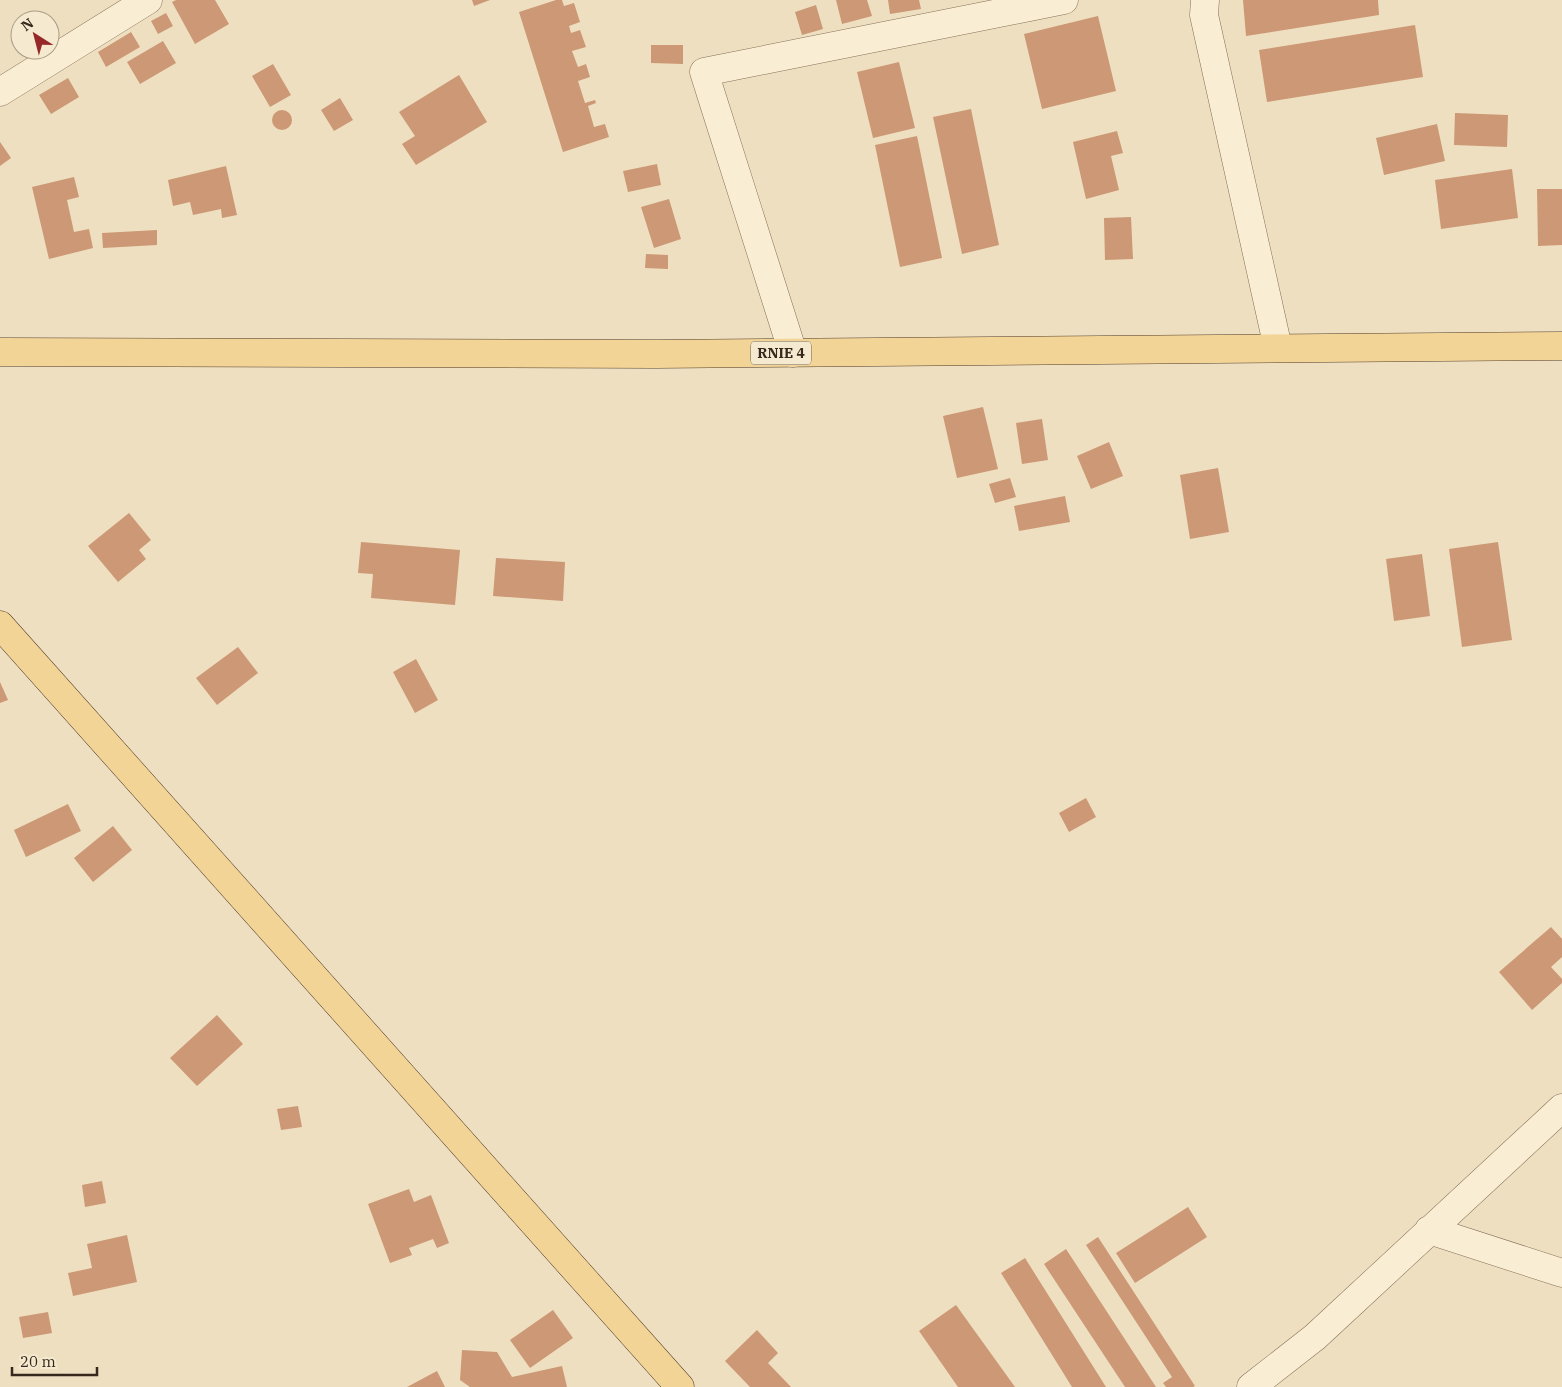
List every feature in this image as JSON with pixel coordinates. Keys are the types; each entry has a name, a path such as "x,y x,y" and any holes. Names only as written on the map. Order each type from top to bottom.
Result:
{"main road":[{"name":"RNIE 4","path":"0,352 656,354 1562,346"},
{"path":"0,625 680,1387"}],"street":[{"path":"0,92 148,0"},
{"path":"793,353 704,72 1064,0"},
{"path":"1205,0 1204,15 1278,348"},
{"path":"1251,1387 1315,1337 1562,1108"},
{"path":"1429,1230 1562,1273"}],"building":[{"path":"176,0 215,0 229,24 195,44 172,2"},
{"path":"472,0 490,0 474,6"},
{"path":"556,0 562,0 564,6 574,3 580,22 569,26 571,33 580,30 586,47 572,51 578,67 586,64 590,77 578,81 585,103 595,100 596,103 588,106 594,127 605,124 609,137 563,152 519,12"},
{"path":"836,0 867,0 872,16 842,24"},
{"path":"888,0 919,0 921,9 890,14"},
{"path":"1243,0 1378,0 1379,15 1246,36"},
{"path":"816,5 823,29 802,35 795,12"},
{"path":"166,13 173,26 158,34 151,21"},
{"path":"1098,16 1116,91 1042,109 1024,34"},
{"path":"1415,25 1423,77 1267,102 1259,50"},
{"path":"131,32 140,47 106,67 98,52"},
{"path":"163,41 176,63 140,84 127,62"},
{"path":"651,45 683,45 683,64 651,63"},
{"path":"899,62 915,128 873,138 857,72"},
{"path":"273,64 291,95 270,107 252,76"},
{"path":"459,75 487,122 416,165 402,144 415,136 399,112"},
{"path":"68,78 79,97 51,114 39,95"},
{"path":"340,98 353,120 334,131 321,110"},
{"path":"971,109 999,245 962,254 933,117"},
{"path":"282,110 289,113 292,120 289,127 282,130 275,127 272,120 275,113"},
{"path":"1455,113 1508,115 1507,147 1454,145"},
{"path":"1437,124 1445,161 1384,175 1376,138"},
{"path":"1117,131 1123,153 1111,156 1119,190 1086,199 1073,142"},
{"path":"917,136 942,258 900,267 875,145"},
{"path":"0,142 11,158 0,166"},
{"path":"657,164 661,185 628,192 623,171"},
{"path":"226,166 237,215 222,218 221,209 193,215 190,202 173,206 168,180"},
{"path":"1512,169 1518,218 1441,229 1435,180"},
{"path":"74,177 79,197 67,200 74,232 89,229 93,248 49,259 32,187"},
{"path":"1537,189 1562,189 1562,245 1538,246"},
{"path":"669,199 681,239 654,248 641,207"},
{"path":"1131,217 1133,259 1105,260 1104,218"},
{"path":"157,230 157,245 103,248 102,233"},
{"path":"646,254 668,255 668,269 645,268"},
{"path":"983,407 998,469 957,478 943,416"},
{"path":"1042,419 1048,460 1022,464 1016,423"},
{"path":"1109,442 1123,476 1091,489 1077,456"},
{"path":"1218,468 1229,532 1190,539 1180,475"},
{"path":"1010,478 1016,497 995,503 989,484"},
{"path":"1065,496 1070,522 1019,531 1014,506"},
{"path":"129,513 151,540 139,550 146,559 118,582 88,546"},
{"path":"361,542 460,550 455,605 371,598 373,574 358,573"},
{"path":"1498,542 1512,640 1462,647 1449,549"},
{"path":"1422,554 1430,616 1394,621 1386,559"},
{"path":"496,558 565,562 563,601 493,596"},
{"path":"238,647 258,673 217,705 196,678"},
{"path":"416,659 438,700 415,713 393,672"},
{"path":"0,682 8,700 0,703"},
{"path":"1086,798 1096,817 1069,832 1059,813"},
{"path":"68,804 81,831 26,857 14,830"},
{"path":"113,826 132,850 93,882 74,858"},
{"path":"1551,927 1562,939 1562,957 1551,967 1562,979 1562,983 1532,1010 1499,972"},
{"path":"217,1015 243,1044 197,1086 170,1058"},
{"path":"298,1106 302,1127 281,1130 277,1109"},
{"path":"102,1181 106,1203 85,1207 82,1185"},
{"path":"409,1189 414,1202 431,1195 449,1243 437,1248 433,1239 409,1248 412,1255 390,1263 368,1204"},
{"path":"1188,1207 1207,1237 1135,1283 1116,1253"},
{"path":"127,1235 137,1282 73,1296 68,1273 92,1268 87,1244"},
{"path":"1098,1237 1195,1386 1166,1387 1163,1383 1172,1377 1086,1245"},
{"path":"1066,1249 1156,1387 1125,1387 1044,1264"},
{"path":"1025,1258 1106,1387 1072,1387 1001,1273"},
{"path":"956,1305 1015,1387 958,1387 919,1331"},
{"path":"553,1310 573,1338 530,1368 510,1340"},
{"path":"48,1312 52,1333 23,1338 19,1317"},
{"path":"757,1330 778,1353 768,1363 791,1387 750,1387 725,1361"},
{"path":"462,1350 497,1352 512,1377 562,1366 567,1387 470,1387 460,1380"},
{"path":"437,1371 445,1387 407,1387"}]}
